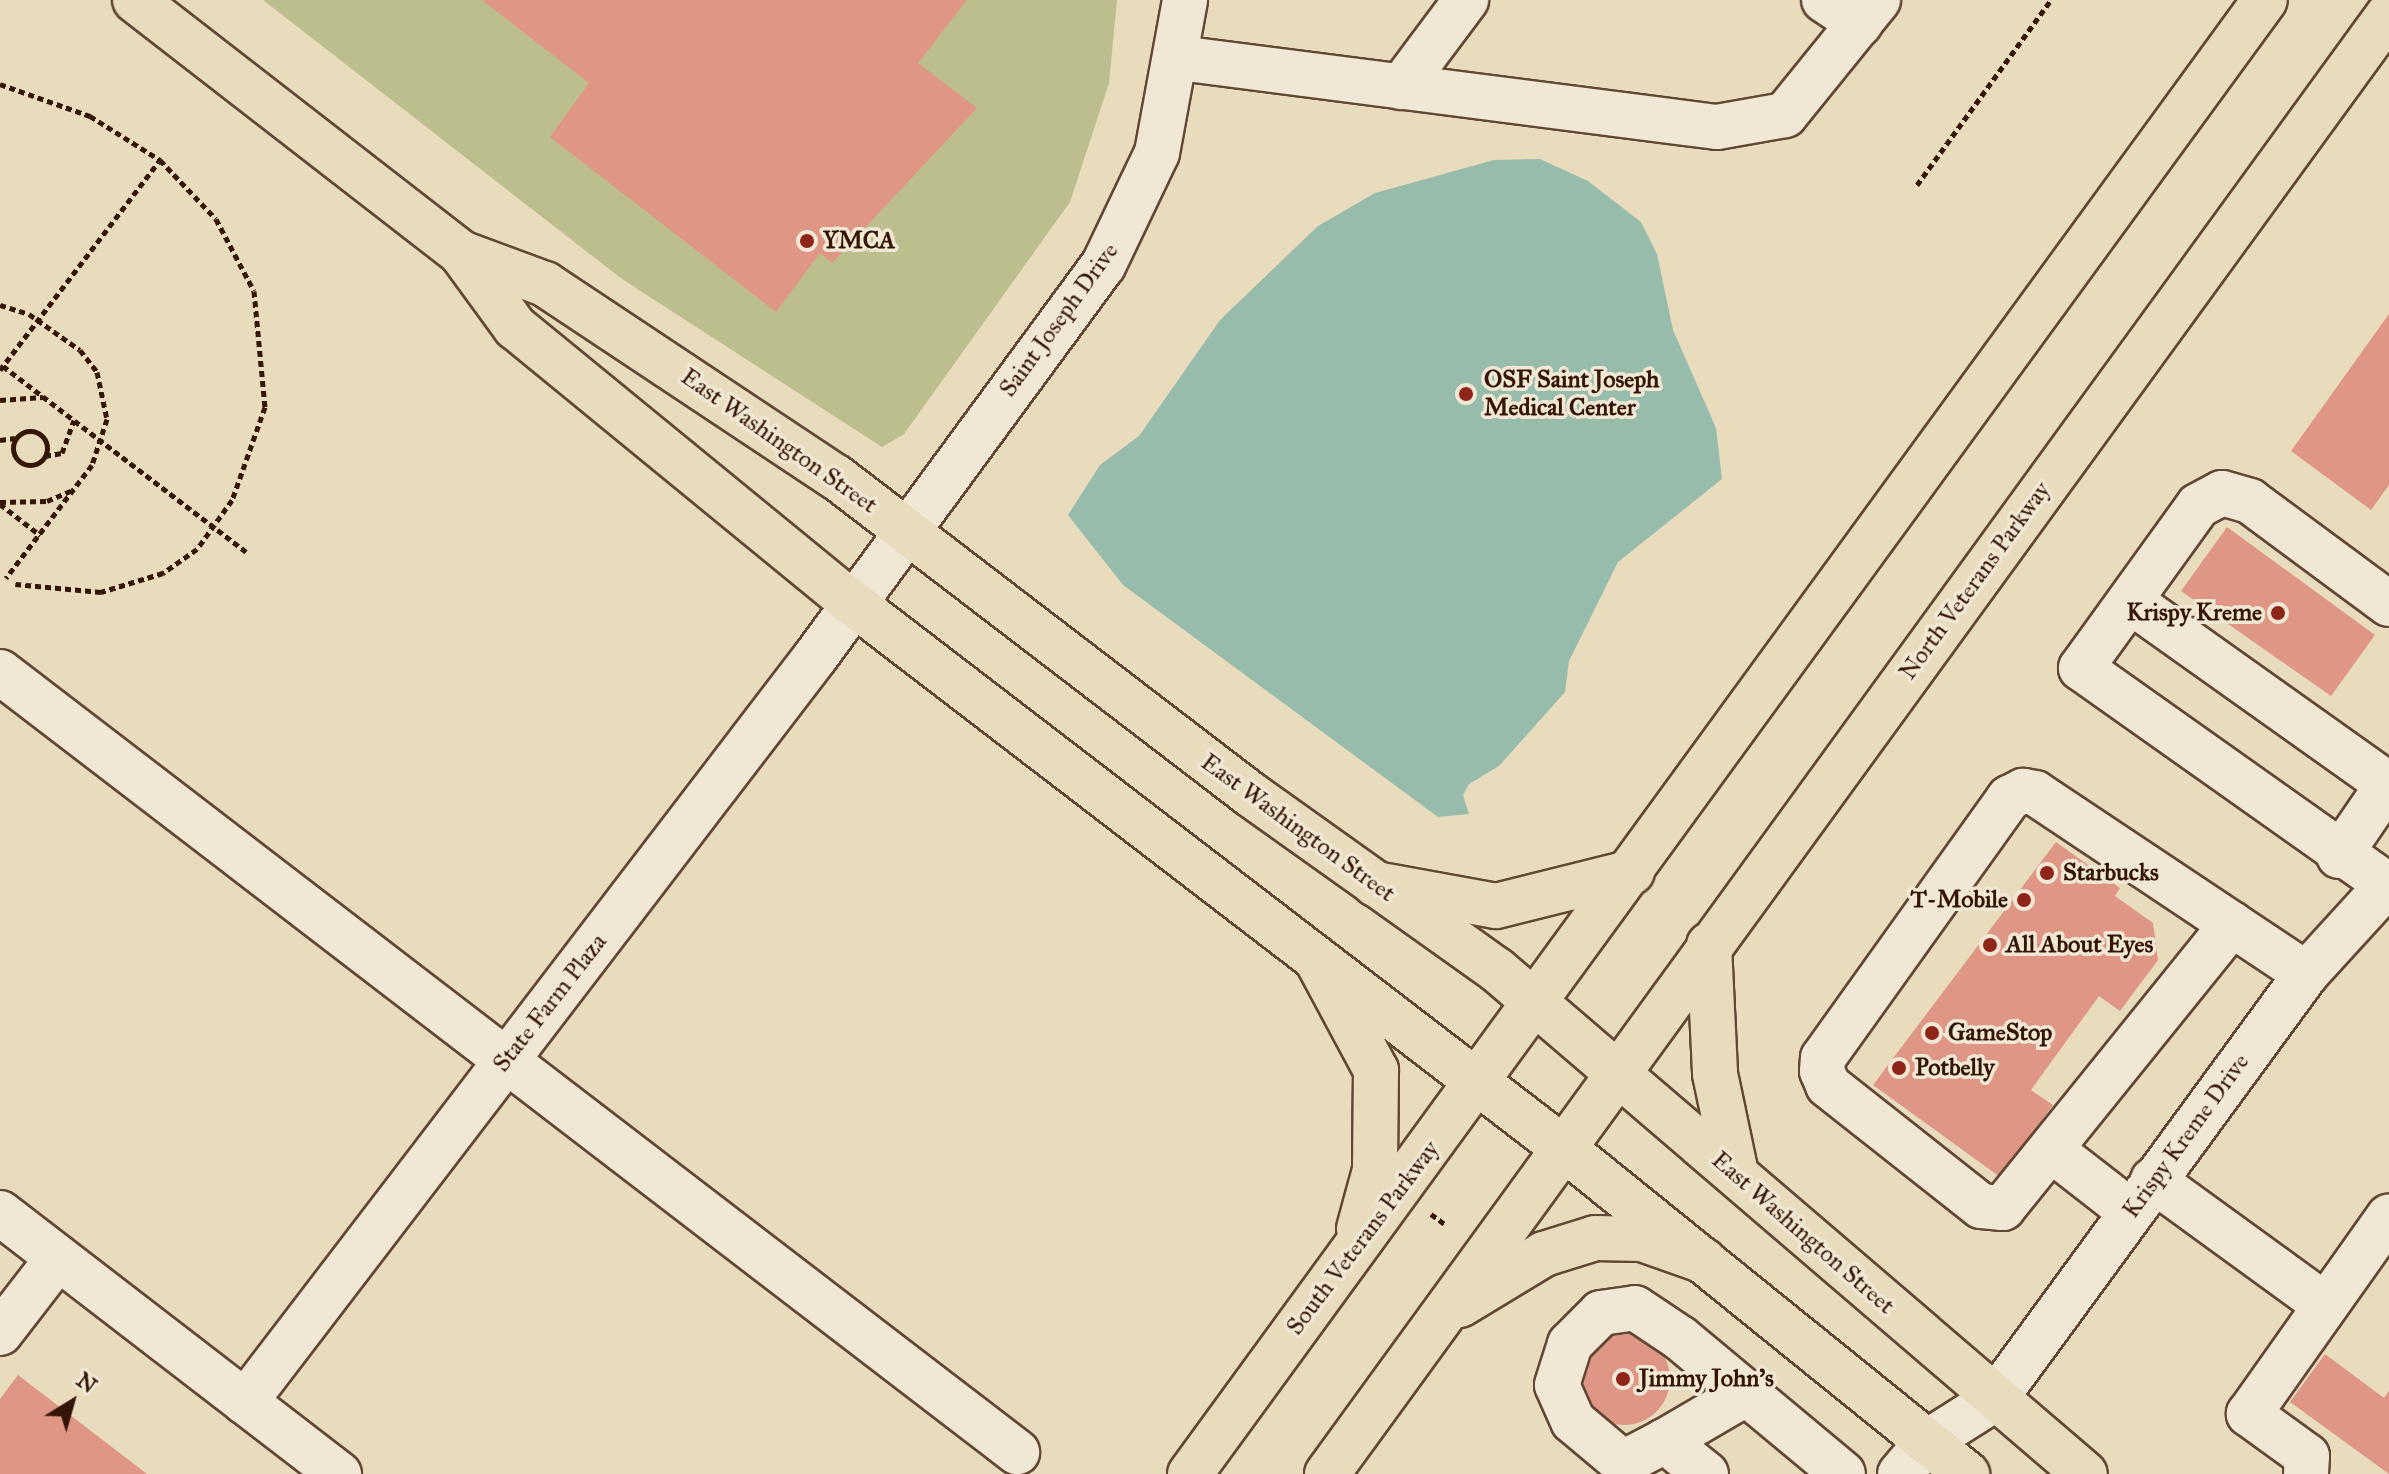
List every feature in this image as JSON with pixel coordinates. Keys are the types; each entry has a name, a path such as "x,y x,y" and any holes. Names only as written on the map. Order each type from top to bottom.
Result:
{"main road":[{"name":"East Washington Street","path":"135,0 461,253 515,327 854,604 1562,1147 1704,1261 1914,1458 1967,1474"},
{"path":"1536,1003 2265,0"},
{"name":"North Veterans Parkway","path":"1562,1147 2389,14"},
{"name":"East Washington Street","path":"461,253 545,284 904,529 1536,1003 2085,1474"},
{"path":"1375,884 1496,906 1632,872"},
{"path":"1709,945 1715,1074 1736,1174"},
{"path":"1318,962 1376,1070 1375,1170 1353,1251"},
{"name":"South Veterans Parkway","path":"1190,1474 1536,1003"},
{"path":"1327,1474 1562,1147"},
{"path":"1442,1317 1544,1254 1595,1238 1642,1239 1704,1261"}],"street":[{"name":"Saint Joseph Drive","path":"854,604 904,529 1103,266 1157,153 1179,58 1185,0"},
{"path":"1401,87 1466,0"},
{"path":"1179,58 1717,127 1785,115 1869,12 1824,0"},
{"path":"2388,885 2339,856 2081,668 2198,506 2222,493 2250,501 2389,604"},
{"path":"2130,601 2388,786 2339,856"},
{"name":"State Farm Plaza","path":"245,1402 854,604"},
{"path":"0,672 1017,1452"},
{"path":"2232,924 2018,1197 2003,1208 1981,1206 1828,1085 1822,1071 1823,1058 2009,798 2035,793 2232,924 2306,974"},
{"name":"Krispy Kreme Drive","path":"1995,1399 2306,974 2388,885"},
{"path":"2054,1152 2142,1196 2325,1305"},
{"path":"0,1213 339,1474"},
{"path":"2306,1474 2307,1456 2249,1414 2389,1216"},
{"path":"0,1333 58,1258"},
{"path":"1747,1393 1619,1468 1573,1421 1557,1385 1570,1344 1601,1313 1635,1308 1747,1393 1843,1474"},
{"path":"1914,1458 1995,1399"},
{"path":"1665,1441 1706,1474"}],"path":[{"path":"1917,185 2051,0"},
{"path":"0,84 90,116 160,160 224,232 254,291 262,327 265,407 254,448 214,527 163,573 101,592 15,584"},
{"path":"160,160 2,368 45,397 246,552"},
{"path":"0,305 39,320 97,372 106,396 103,442 74,490 6,578"},
{"path":"0,400 45,397"},
{"path":"15,438 19,461 33,465 45,456 62,453 74,420"},
{"path":"0,440 38,433 45,456"},
{"path":"0,503 47,501 74,490"},
{"path":"0,503 40,535"},
{"path":"1423,1208 1446,1225"}],"shaded area":[{"name":"YMCA","path":"263,0 1117,0 1109,83 1070,202 904,434 882,447 622,279"},
{"path":"1540,159 1588,181 1641,222 1657,254 1673,330 1716,428 1722,479 1618,562 1569,661 1565,692 1499,766 1469,784 1463,795 1469,814 1438,817 1123,585 1068,515 1100,465 1139,436 1220,320 1318,226 1375,193 1494,160"}],"building":[{"path":"482,0 967,0 918,63 977,108 832,263 820,253 776,312 550,137 589,83"},
{"path":"2389,314 2389,485 2371,510 2291,451"},
{"name":"Krispy Kreme","path":"2227,527 2375,635 2331,696 2181,591"},
{"path":"2056,842 2120,888 2115,896 2153,923 2158,960 2120,1011 2099,996 2031,1090 2053,1105 2000,1177 1873,1085"},
{"name":"Jimmy John's","path":"1624,1333 1642,1336 1657,1346 1667,1361 1670,1379 1667,1397 1657,1412 1642,1422 1624,1425 1606,1422 1591,1412 1581,1397 1578,1379 1581,1361 1591,1346 1606,1336"},
{"path":"2325,1354 2384,1398 2389,1391 2389,1474 2290,1402"},
{"path":"18,1375 147,1474 0,1474 0,1399"}],"place":[{"name":"YMCA","path":"807,241"},
{"name":"OSF Saint Joseph Medical Center","path":"1466,394"},
{"name":"Krispy Kreme","path":"2278,613"},
{"name":"Starbucks","path":"2047,873"},
{"name":"T-Mobile","path":"2024,900"},
{"name":"All About Eyes","path":"1990,945"},
{"name":"GameStop","path":"1932,1033"},
{"name":"Potbelly","path":"1899,1068"},
{"name":"Jimmy John's","path":"1623,1379"}]}
